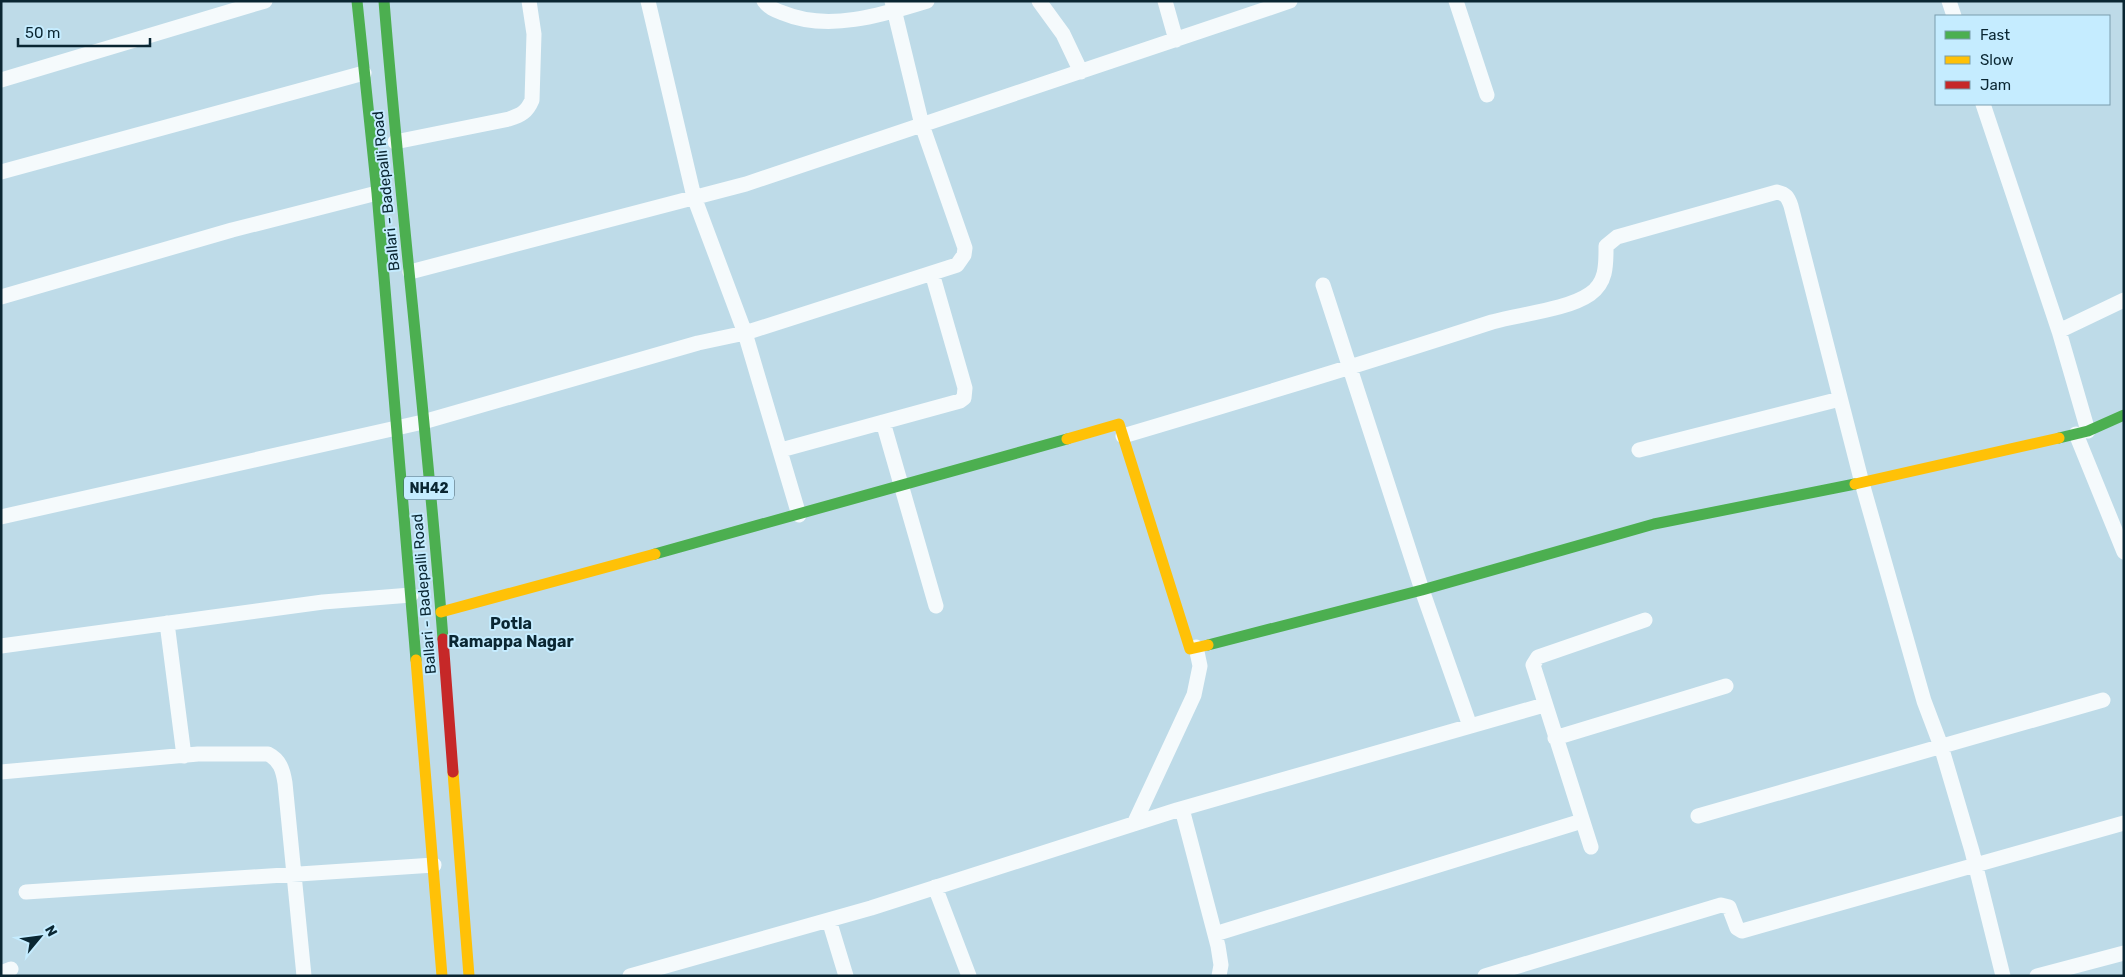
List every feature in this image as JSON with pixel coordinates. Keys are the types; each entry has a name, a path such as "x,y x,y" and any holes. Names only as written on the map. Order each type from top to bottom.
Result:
{"main road":[{"name":"Ballari - Badepalli Road","path":"357,1 377,193 442,976"},
{"name":"Ballari - Badepalli Road","path":"384,1 395,142 410,272 422,422 441,612 469,976"},
{"path":"441,612 799,515 1120,424 1190,649 1422,590 1654,524 1862,483 2082,433 2124,415"}],"street":[{"path":"1,80 265,1"},
{"path":"395,142 509,119 529,108 532,100 534,34 529,1"},
{"path":"648,1 694,197 745,333 799,515"},
{"path":"764,1 768,7 786,15 820,22 893,6 927,1"},
{"path":"1039,1 1064,34 1081,72"},
{"path":"1165,1 1176,40"},
{"path":"410,272 746,184 1290,1"},
{"path":"1456,1 1487,95"},
{"path":"1949,1 1954,15"},
{"path":"1,517 396,429 698,343 745,333 957,265 964,255 965,248 922,125 893,6"},
{"path":"1,172 364,73"},
{"path":"1983,105 2060,331 2082,433 2124,552"},
{"path":"1123,436 1350,368 1496,321 1576,301 1598,286 1605,274 1606,246 1617,237 1777,192 1788,197 1862,483 1924,702 1941,746 1975,866 2003,976"},
{"path":"1,297 232,230 377,193"},
{"path":"781,450 960,401 966,393 932,273"},
{"path":"1323,284 1422,590 1470,726"},
{"path":"2060,331 2124,300"},
{"path":"1639,450 1840,399"},
{"path":"883,422 900,487 936,606"},
{"path":"1,646 323,602 411,594"},
{"path":"1591,847 1533,668 1538,658 1645,620"},
{"path":"167,623 184,756"},
{"path":"1134,824 1194,695 1200,666 1196,648"},
{"path":"1555,738 1726,686"},
{"path":"1698,816 2103,700"},
{"path":"630,976 829,920 1182,809 1544,705"},
{"path":"1,772 184,756 268,754 277,761 284,776 304,976"},
{"path":"1182,809 1215,934 1221,965 1219,976"},
{"path":"1215,934 1582,821"},
{"path":"1485,976 1721,904 1730,907 1737,928 1742,932 2124,823"},
{"path":"26,892 434,865"},
{"path":"934,888 969,976"},
{"path":"829,920 846,976"},
{"path":"2036,976 2124,953"}],"traffic: fast":[{"path":"357,1 377,193 416,660"},
{"path":"384,1 443,639"},
{"path":"2059,438 2088,431 2124,415"},
{"path":"655,554 1067,439"},
{"path":"1208,645 1422,590 1654,524 1855,484"}],"traffic: slow":[{"path":"1067,439 1119,424 1190,649 1208,645"},
{"path":"1855,484 2059,438"},
{"path":"441,612 655,554"},
{"path":"416,660 442,976"},
{"path":"453,772 469,976"}],"traffic: jam":[{"path":"443,639 453,772"}],"district":[{"name":"Potla Ramappa Nagar","path":"511,632"}]}
